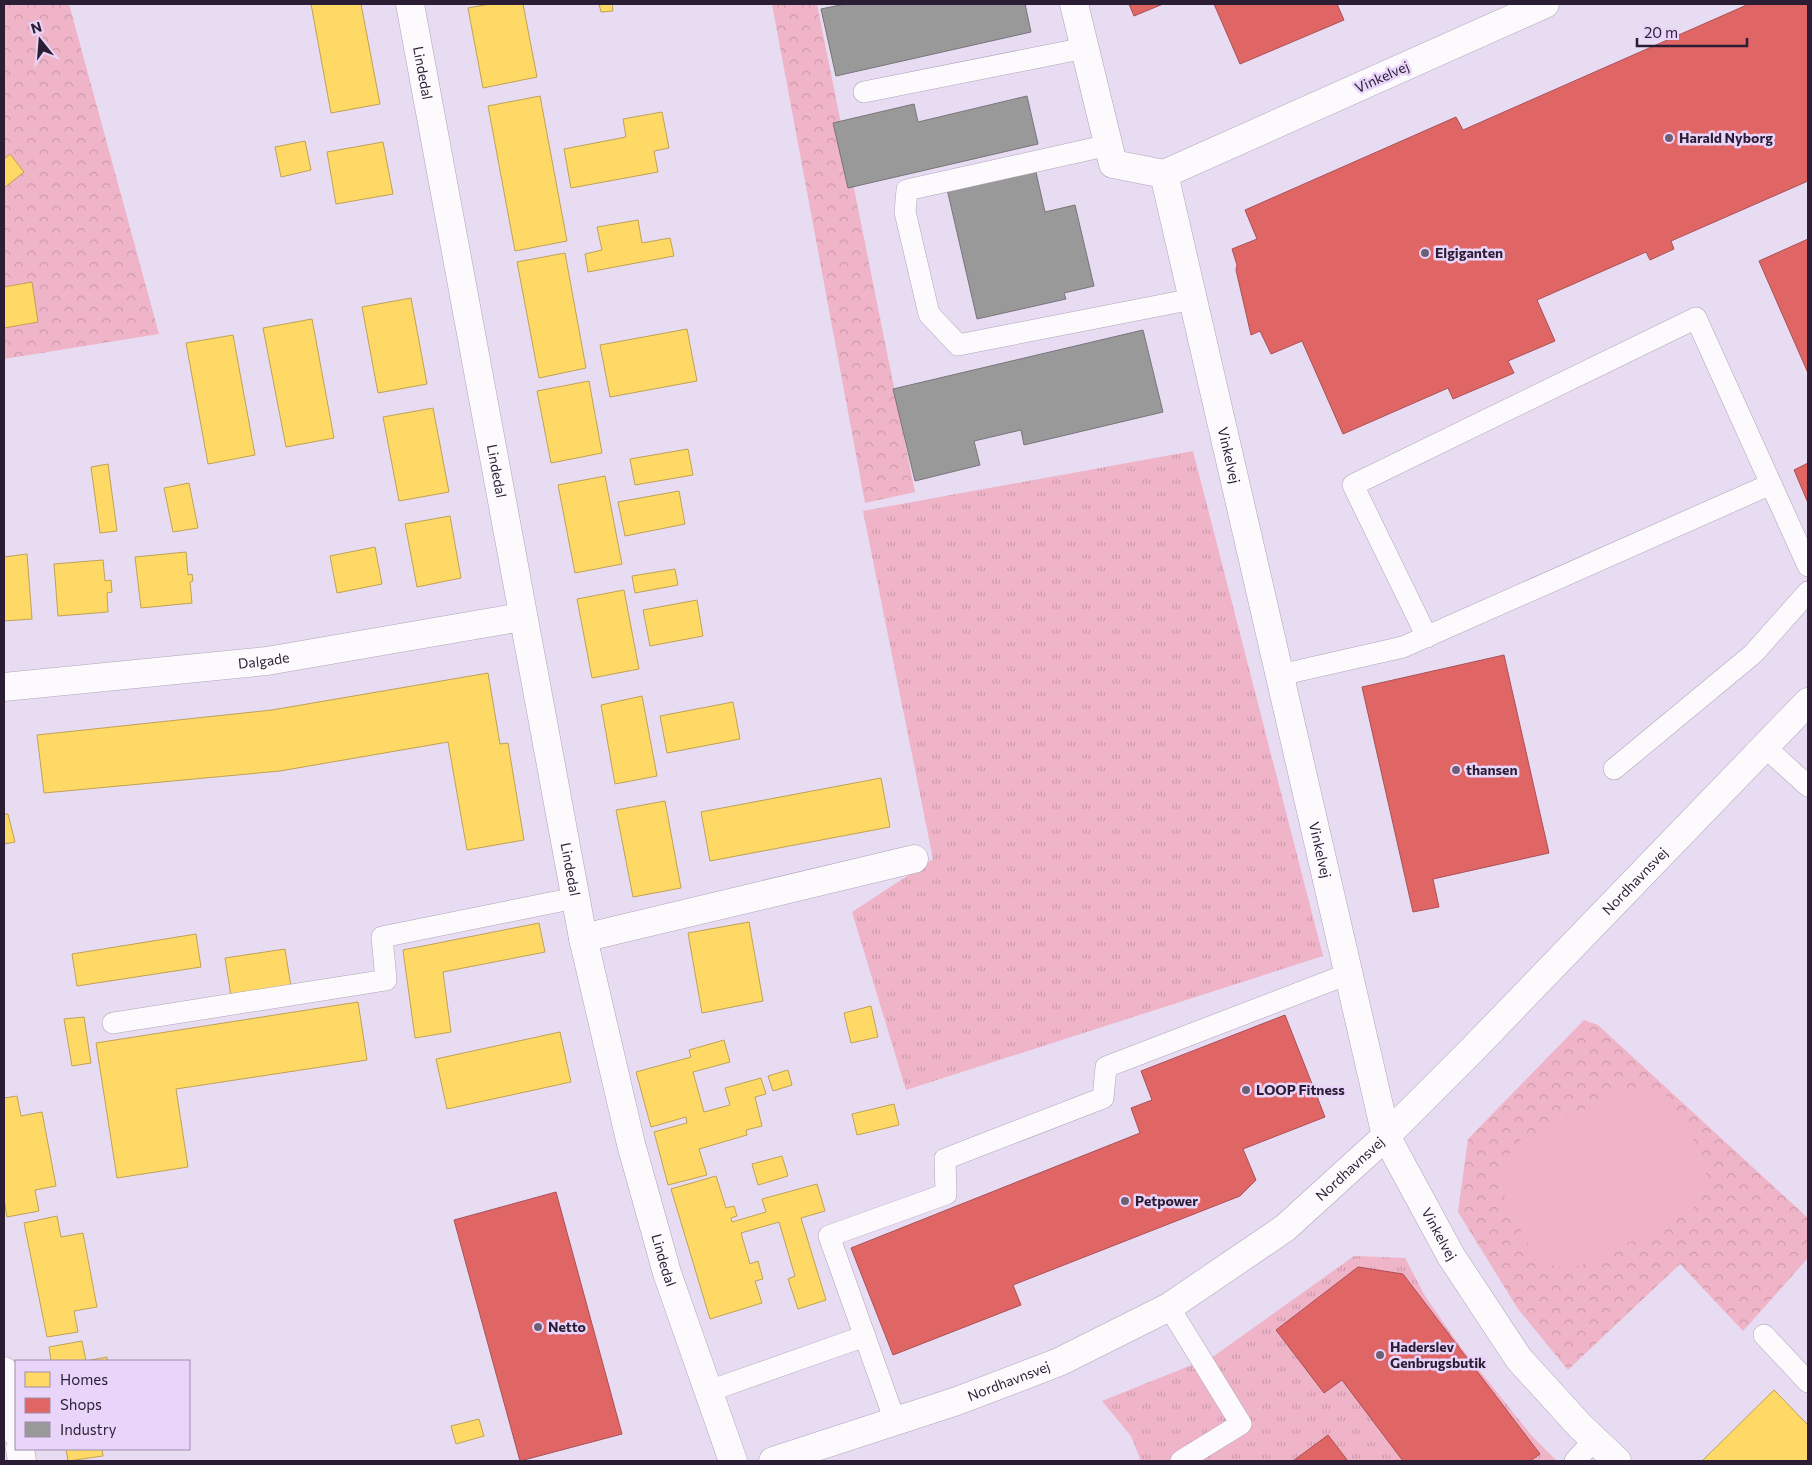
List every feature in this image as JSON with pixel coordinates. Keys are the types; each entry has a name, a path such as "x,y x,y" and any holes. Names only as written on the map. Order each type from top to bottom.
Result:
{"street":[{"name":"Lindedal","path":"410,4 522,617 583,938 631,1144 668,1273 733,1461"},
{"path":"1074,4 1114,164 1164,174"},
{"name":"Vinkelvej","path":"1545,4 1164,174 1386,1136 1451,1256 1520,1359 1594,1440 1617,1461"},
{"name":"Dalgade","path":"4,687 266,661 522,617"},
{"name":"Nordhavnsvej","path":"773,1461 957,1401 1059,1362 1169,1307 1285,1228 1386,1136 1474,1048 1808,702"},
{"path":"583,938 914,859"},
{"path":"4,1371 15,1427"}],"lane":[{"path":"864,92 1085,48"},
{"path":"1109,144 907,190 905,212 929,314 958,345 1193,299"},
{"path":"1427,637 1353,485 1696,318 1808,566"},
{"path":"1280,675 1403,647 1771,484"},
{"path":"1614,769 1753,654 1808,592"},
{"path":"1764,747 1808,786"},
{"path":"113,1023 386,980 382,937 575,898"},
{"path":"895,1421 829,1236 946,1194 945,1159 1103,1098 1106,1067 1348,974"},
{"path":"1169,1307 1242,1424 1181,1461"},
{"path":"1764,1335 1808,1382"},
{"path":"708,1390 865,1336"},
{"path":"1575,1461 1594,1440"}],"green space":[{"path":"4,4 69,4 159,334 4,359"},
{"path":"772,4 817,4 915,492 865,503"},
{"path":"1193,451 1323,956 906,1090 852,912 933,859 863,511"},
{"path":"1584,1020 1598,1025 1808,1218 1808,1258 1743,1331 1680,1264 1568,1370 1518,1309 1458,1212 1468,1139"},
{"path":"1641,1087 1659,1092 1669,1098 1686,1124 1706,1170 1707,1183 1701,1198 1688,1214 1582,1265 1557,1267 1548,1264 1534,1253 1528,1244 1506,1200 1501,1180 1505,1161 1521,1140 1626,1089"},
{"path":"1354,1256 1405,1258 1425,1296 1457,1342 1531,1435 1557,1461 1141,1461 1131,1436 1102,1401 1214,1356"}],"building: Homes":[{"path":"311,4 361,4 380,104 331,113"},
{"path":"490,4 523,4 537,77 483,88 468,8"},
{"path":"599,4 612,4 613,11 601,12"},
{"path":"540,96 567,241 515,251 488,106"},
{"path":"662,112 669,148 654,151 658,172 571,188 564,149 626,137 623,119"},
{"path":"305,141 311,170 281,177 275,147"},
{"path":"383,142 393,194 336,204 327,152"},
{"path":"10,154 24,172 4,188 4,159"},
{"path":"638,220 642,243 670,238 674,256 588,272 585,254 602,250 597,227"},
{"path":"565,253 586,368 539,378 517,262"},
{"path":"32,282 38,322 4,328 4,287"},
{"path":"411,298 427,384 378,393 362,307"},
{"path":"312,319 334,438 286,447 263,328"},
{"path":"687,329 697,381 610,397 600,345"},
{"path":"233,335 255,455 208,464 186,343"},
{"path":"589,381 602,453 551,463 537,391"},
{"path":"433,408 449,492 399,501 383,417"},
{"path":"688,449 693,475 635,485 630,459"},
{"path":"108,464 117,531 100,533 91,467"},
{"path":"605,476 622,564 575,573 558,485"},
{"path":"189,483 198,528 173,532 164,488"},
{"path":"679,491 685,524 625,536 618,502"},
{"path":"450,516 461,578 417,587 405,524"},
{"path":"375,547 382,584 337,593 330,556"},
{"path":"186,552 188,575 192,574 193,581 190,582 192,603 141,608 135,557"},
{"path":"27,554 32,619 4,621 4,557"},
{"path":"103,560 105,581 111,580 112,592 107,593 108,612 58,616 54,564"},
{"path":"675,569 678,585 635,593 632,576"},
{"path":"624,590 639,669 592,678 577,599"},
{"path":"697,600 703,636 650,646 643,610"},
{"path":"488,673 500,744 508,743 524,840 467,850 448,742 280,771 44,793 37,735 272,710"},
{"path":"642,696 657,776 615,784 601,705"},
{"path":"733,702 740,739 667,753 660,716"},
{"path":"881,778 890,827 710,861 701,812"},
{"path":"665,801 681,888 633,897 616,810"},
{"path":"4,814 8,814 15,842 4,844"},
{"path":"749,922 763,1001 702,1013 688,933"},
{"path":"539,923 545,952 443,972 451,1032 415,1038 403,950"},
{"path":"196,934 201,967 77,986 72,954"},
{"path":"285,949 291,987 231,996 225,958"},
{"path":"358,1002 367,1060 176,1089 188,1167 117,1178 96,1043"},
{"path":"871,1006 878,1037 851,1043 844,1013"},
{"path":"84,1017 91,1063 72,1066 64,1019"},
{"path":"560,1032 571,1082 447,1109 436,1059"},
{"path":"724,1040 730,1062 693,1072 704,1112 730,1105 725,1088 761,1078 766,1094 755,1097 762,1126 746,1130 747,1135 699,1149 707,1175 668,1185 654,1132 687,1123 686,1117 651,1127 636,1072 691,1057 689,1050"},
{"path":"788,1070 792,1085 773,1091 768,1076"},
{"path":"17,1096 21,1116 42,1112 56,1186 35,1190 39,1211 7,1217 4,1200 4,1098"},
{"path":"894,1104 899,1125 857,1135 852,1114"},
{"path":"782,1156 788,1176 758,1185 752,1164"},
{"path":"716,1176 726,1208 734,1206 737,1216 731,1218 732,1222 766,1212 762,1199 817,1184 825,1211 801,1218 826,1300 798,1309 788,1279 795,1276 779,1222 741,1233 750,1264 758,1261 763,1279 755,1281 762,1303 710,1319 671,1189"},
{"path":"57,1216 61,1237 83,1233 97,1307 74,1311 78,1332 47,1337 24,1223"},
{"path":"82,1341 86,1360 51,1360 49,1347"},
{"path":"107,1357 107,1360 91,1360"},
{"path":"1774,1390 1808,1425 1808,1461 1702,1461"},
{"path":"479,1419 484,1436 456,1444 451,1426"},
{"path":"66,1450 102,1450 103,1456 68,1461"}],"building: Shops":[{"path":"1129,4 1163,4 1134,16"},
{"path":"1214,4 1337,4 1344,20 1240,64"},
{"path":"1749,4 1808,4 1808,181 1671,241 1674,249 1650,260 1646,252 1537,300 1555,341 1508,361 1514,373 1453,399 1448,388 1343,434 1302,341 1271,354 1260,331 1251,335 1232,249 1257,239 1245,210 1456,117 1463,130"},
{"path":"1808,239 1808,373 1759,261"},
{"path":"1808,463 1808,503 1794,470"},
{"name":"thansen","path":"1504,655 1549,853 1433,879 1439,907 1413,912 1362,687"},
{"path":"1285,1015 1325,1117 1243,1149 1256,1180 1240,1196 1013,1285 1021,1305 893,1355 851,1248 1140,1133 1131,1108 1152,1100 1141,1071"},
{"name":"Netto","path":"556,1192 622,1434 520,1461 454,1220"},
{"name":"Haderslev Genbrugsbutik","path":"1358,1267 1403,1274 1540,1454 1530,1461 1403,1461 1342,1380 1324,1393 1276,1330"},
{"path":"1328,1435 1348,1461 1293,1461"}],"building: Industry":[{"path":"845,4 1025,4 1031,32 836,76 821,9"},
{"path":"1027,96 1038,144 848,188 833,123 914,104 918,122"},
{"path":"1035,168 1045,212 1075,205 1094,286 1064,293 1066,299 977,319 947,189"},
{"path":"1143,330 1163,412 1024,445 1021,430 974,441 980,465 915,481 893,389"}],"place":[{"name":"Harald Nyborg","path":"1669,138"},
{"name":"Elgiganten","path":"1425,253"},
{"name":"thansen","path":"1456,770"},
{"name":"LOOP Fitness","path":"1246,1090"},
{"name":"Petpower","path":"1125,1201"},
{"name":"Netto","path":"538,1327"},
{"name":"Haderslev Genbrugsbutik","path":"1380,1355"}]}
